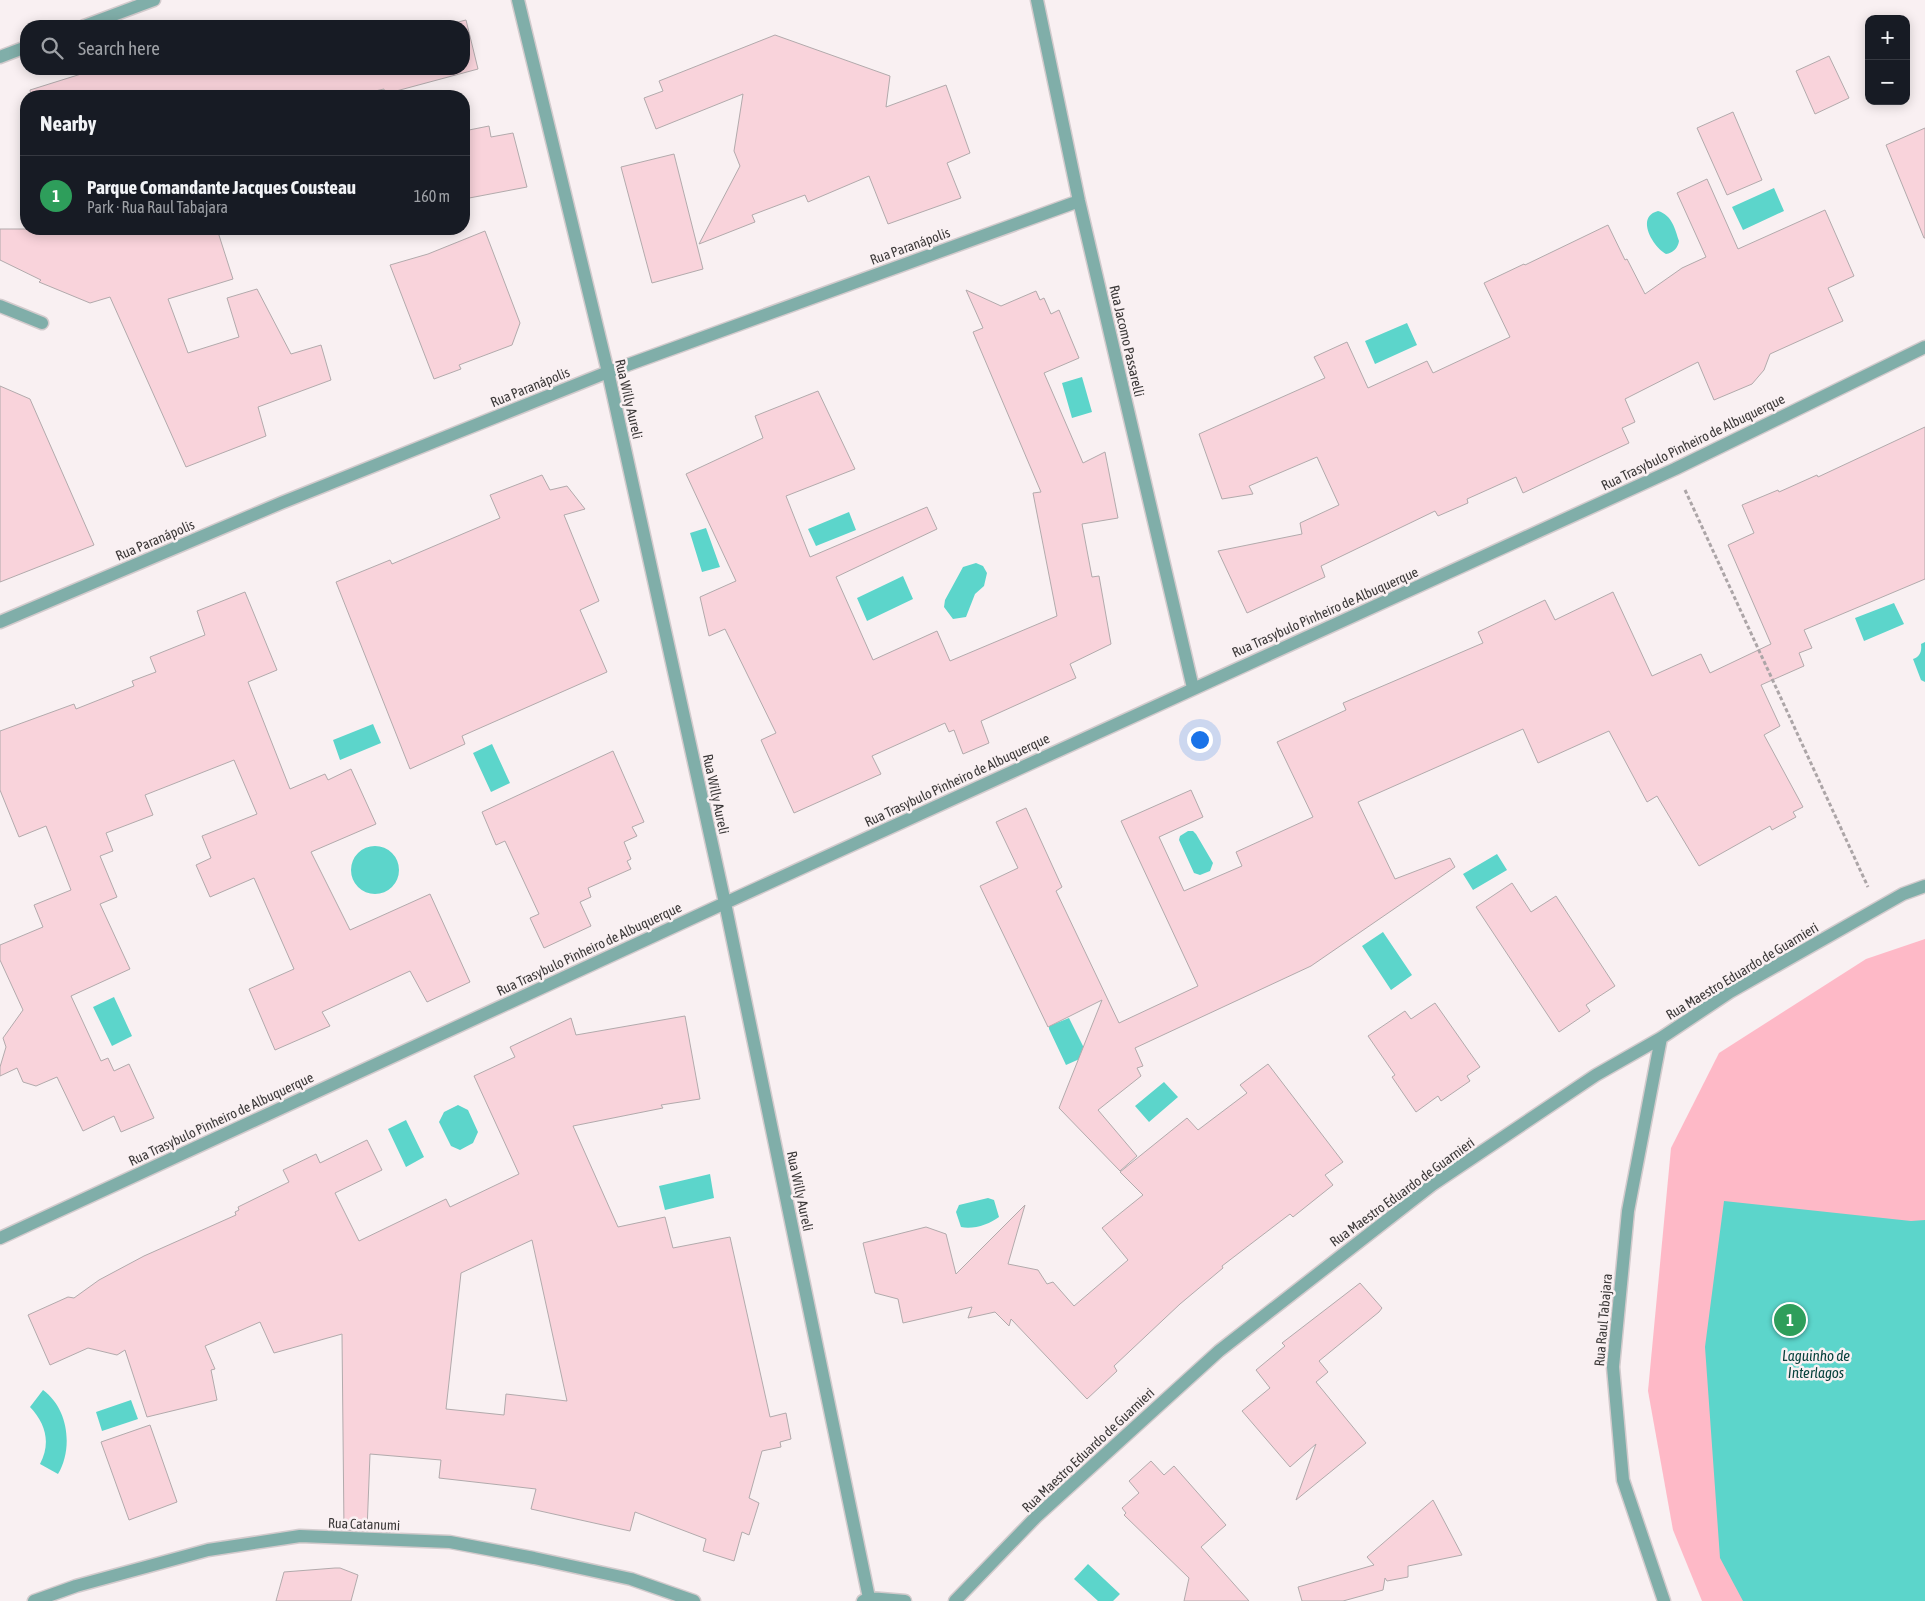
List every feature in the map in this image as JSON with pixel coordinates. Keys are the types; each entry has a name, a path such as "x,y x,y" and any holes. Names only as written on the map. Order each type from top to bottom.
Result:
{"street":[{"path":"100,20 154,0"},
{"name":"Rua Willy Aureli","path":"518,0 608,372 725,903 866,1600"},
{"name":"Rua Jacomo Passarelli","path":"1037,0 1079,201 1193,688"},
{"path":"0,57 20,50"},
{"name":"Rua Paranápolis","path":"0,622 272,507 608,372 1079,201"},
{"path":"0,306 42,323"},
{"name":"Rua Trasybulo Pinheiro de Albuquerque","path":"0,1238 1193,688 1675,469 1925,347"},
{"name":"Rua Maestro Eduardo de Guarnieri","path":"955,1601 1036,1517 1219,1351 1432,1185 1596,1075 1661,1038 1730,992 1903,894 1925,886"},
{"name":"Rua Raul Tabajara","path":"1661,1038 1628,1211 1613,1367 1623,1480 1664,1601"},
{"name":"Rua Catanumi","path":"34,1601 76,1586 208,1550 300,1536 450,1542 534,1558 631,1580 694,1601"},
{"path":"866,1600 905,1601"}],"path":[{"path":"1675,469 1878,908"}],"shaded area":[{"path":"1925,939 1925,1601 1702,1601 1673,1530 1648,1391 1671,1148 1719,1053 1866,959"}],"water":[{"path":"1774,188 1784,211 1743,230 1732,207"},
{"path":"1658,211 1670,219 1679,241 1678,246 1671,253 1666,254 1661,250 1648,232 1648,219 1651,214"},
{"path":"1407,323 1417,345 1375,364 1365,341"},
{"path":"1082,377 1092,412 1072,418 1062,383"},
{"path":"849,512 856,530 816,546 808,529"},
{"path":"706,528 720,567 702,572 690,533"},
{"path":"976,563 983,566 987,573 984,586 975,594 966,617 953,619 944,607 945,600 963,567"},
{"path":"903,576 913,599 867,621 857,598"},
{"path":"1894,603 1904,624 1864,641 1855,618"},
{"path":"1925,642 1925,682 1921,680 1913,659 1919,655 1921,644"},
{"path":"373,724 381,743 340,760 333,740"},
{"path":"492,744 510,783 491,792 473,753"},
{"path":"1188,831 1193,831 1213,863 1210,871 1200,875 1194,873 1179,840 1180,836"},
{"path":"370,846 380,846 392,853 399,865 399,875 392,887 380,894 370,894 362,890 355,883 351,875 351,865 355,857 362,850"},
{"path":"1497,854 1507,870 1473,890 1463,874"},
{"path":"1383,932 1412,975 1391,990 1362,946"},
{"path":"114,997 132,1036 112,1046 93,1007"},
{"path":"1069,1018 1087,1054 1066,1065 1049,1026"},
{"path":"1164,1082 1178,1097 1149,1122 1135,1106"},
{"path":"458,1105 468,1110 478,1132 473,1143 460,1150 451,1146 439,1122 444,1112"},
{"path":"406,1120 424,1157 406,1167 388,1129"},
{"path":"710,1174 714,1198 665,1210 659,1186"},
{"path":"988,1198 994,1200 999,1217 981,1226 961,1227 956,1212 959,1205"},
{"name":"Laguinho de Interlagos","path":"1724,1201 1911,1221 1925,1220 1925,1601 1743,1601 1720,1558 1705,1347"},
{"path":"43,1390 52,1398 58,1408 66,1430 66,1453 58,1474 40,1464 45,1449 45,1434 40,1420 30,1407"},
{"path":"131,1400 138,1419 102,1431 96,1412"},
{"path":"1088,1564 1120,1594 1113,1601 1098,1601 1074,1579"}],"building":[{"path":"775,35 890,76 886,107 946,85 970,153 947,163 961,198 888,224 869,176 808,202 805,195 752,215 755,222 699,244 740,166 734,151 743,94 656,129 644,98 663,91 659,81"},
{"path":"470,36 478,69 470,71"},
{"path":"1829,56 1849,98 1815,114 1796,71"},
{"path":"78,75 456,75 400,90 30,90"},
{"path":"1733,112 1762,180 1727,195 1697,128"},
{"path":"489,126 491,137 513,133 527,187 470,198 470,130"},
{"path":"1925,128 1925,238 1924,238 1886,145"},
{"path":"674,154 703,269 652,283 621,167"},
{"path":"1707,179 1738,249 1825,210 1854,276 1828,288 1843,321 1770,354 1764,370 1752,384 1714,400 1698,362 1625,399 1635,422 1622,428 1629,443 1523,493 1516,477 1467,499 1468,503 1438,516 1435,511 1321,566 1325,577 1247,613 1218,551 1302,534 1300,523 1339,505 1317,457 1249,486 1253,494 1222,499 1199,434 1325,378 1314,357 1347,342 1368,388 1427,361 1433,373 1510,337 1484,283 1608,225 1625,260 1627,259 1645,294 1682,268 1706,257 1677,193"},
{"path":"0,229 20,229 20,235 219,235 233,279 168,299 188,353 239,337 227,298 257,289 291,354 321,345 331,380 258,407 266,436 186,467 110,297 90,303 39,282 41,280 0,260"},
{"path":"485,231 520,323 512,345 459,365 461,369 434,379 390,265 428,254"},
{"path":"966,290 1001,306 1036,291 1040,300 1044,298 1051,314 1059,310 1079,358 1044,373 1083,463 1105,452 1118,518 1082,524 1092,577 1099,576 1111,644 1070,664 1076,678 981,721 989,743 963,754 954,730 949,732 945,723 872,756 881,774 794,813 761,740 776,733 725,629 709,636 700,597 736,581 686,474 763,438 755,416 818,391 855,469 786,496 810,557 927,507 937,529 836,577 873,660 937,631 950,661 1057,616 1033,493 1041,492 973,332 983,328"},
{"path":"0,386 30,399 94,545 0,582"},
{"path":"1925,427 1925,579 1804,630 1812,648 1799,653 1804,666 1761,685 1780,726 1764,735 1803,807 1793,812 1796,817 1772,830 1770,826 1699,866 1657,796 1647,802 1609,731 1538,763 1523,729 1358,802 1395,879 1450,858 1455,867 1311,966 1135,1048 1143,1066 1137,1068 1141,1076 1098,1110 1137,1156 1120,1171 1059,1108 1102,1000 1048,1027 980,886 1018,868 996,822 1026,808 1062,887 1056,891 1119,1023 1198,986 1121,821 1191,790 1203,817 1159,837 1184,891 1242,866 1236,852 1313,817 1277,742 1346,710 1343,703 1483,643 1478,632 1545,600 1555,620 1613,592 1652,676 1701,654 1710,673 1771,644 1728,545 1754,533 1742,505 1778,490 1779,492 1817,475 1818,477"},
{"path":"542,475 550,490 567,486 585,509 564,515 599,601 580,610 607,672 462,736 465,744 410,769 336,582 390,560 392,564 500,518 490,495"},
{"path":"245,592 277,670 248,682 290,789 325,774 328,780 351,769 376,824 311,852 350,930 430,894 470,982 427,1002 410,971 322,1012 330,1026 275,1050 249,989 294,969 254,878 210,897 196,865 211,858 202,836 257,814 234,760 145,795 153,815 106,833 113,851 100,856 117,897 100,904 130,969 71,996 101,1061 108,1058 114,1071 129,1064 154,1118 121,1132 114,1116 83,1131 57,1077 36,1086 23,1082 17,1068 0,1076 0,1067 6,1047 3,1038 23,1010 0,960 0,945 43,927 34,905 71,890 46,826 19,837 0,790 0,731 74,704 76,709 134,686 132,681 156,672 150,657 205,635 197,611"},
{"path":"613,751 644,822 632,827 637,836 624,842 631,859 627,861 631,869 588,888 591,897 580,902 591,926 544,948 530,918 539,914 505,841 496,845 482,812"},
{"path":"1512,883 1531,912 1556,896 1615,986 1586,1005 1590,1011 1559,1032 1476,907"},
{"path":"1435,1003 1480,1067 1467,1076 1470,1081 1441,1101 1438,1096 1416,1112 1392,1077 1395,1075 1368,1036 1405,1011 1411,1019"},
{"path":"685,1016 700,1099 661,1105 663,1108 573,1126 618,1227 665,1217 673,1248 730,1237 770,1417 786,1413 791,1439 780,1442 781,1447 762,1451 749,1498 759,1503 749,1535 742,1532 734,1561 703,1551 706,1539 635,1512 630,1531 531,1509 536,1489 439,1478 441,1460 370,1454 367,1531 344,1530 342,1334 274,1353 260,1322 205,1346 215,1369 211,1370 217,1400 147,1417 125,1350 117,1355 88,1348 50,1365 28,1315 68,1297 74,1298 99,1280 144,1256 236,1215 235,1212 239,1210 238,1207 289,1182 283,1170 316,1154 320,1163 367,1140 382,1170 335,1193 359,1241 446,1199 450,1207 519,1174 474,1076 515,1057 510,1047 571,1018 576,1035","holes":["532,1240 567,1401 506,1394 504,1415 446,1409 461,1273"]},
{"path":"1268,1064 1343,1162 1325,1175 1333,1185 1293,1217 1290,1214 1222,1266 1223,1268 1180,1304 1114,1366 1117,1371 1087,1399 1011,1319 1009,1326 995,1312 968,1318 972,1307 903,1323 898,1299 875,1293 863,1243 926,1227 946,1234 956,1274 1025,1205 1008,1264 1038,1270 1047,1284 1053,1282 1074,1306 1128,1260 1102,1228 1143,1195 1120,1172 1187,1118 1198,1130 1247,1093 1240,1085"},
{"path":"1360,1283 1382,1308 1319,1361 1328,1372 1316,1382 1366,1443 1296,1500 1316,1444 1290,1467 1242,1411 1270,1388 1256,1370 1285,1346 1282,1343"},
{"path":"150,1425 177,1502 129,1520 101,1442"},
{"path":"1151,1461 1164,1475 1174,1466 1226,1525 1201,1547 1249,1601 1184,1601 1189,1578 1124,1515 1126,1513 1122,1508 1139,1493 1129,1481"},
{"path":"1433,1500 1462,1555 1408,1566 1408,1577 1387,1581 1385,1578 1383,1590 1343,1601 1302,1601 1298,1587 1374,1565 1367,1557"},
{"path":"340,1568 358,1575 351,1601 276,1601 284,1572"}],"place":[{"name":"Parque Comandante Jacques Cousteau","path":"1790,1320"}]}
